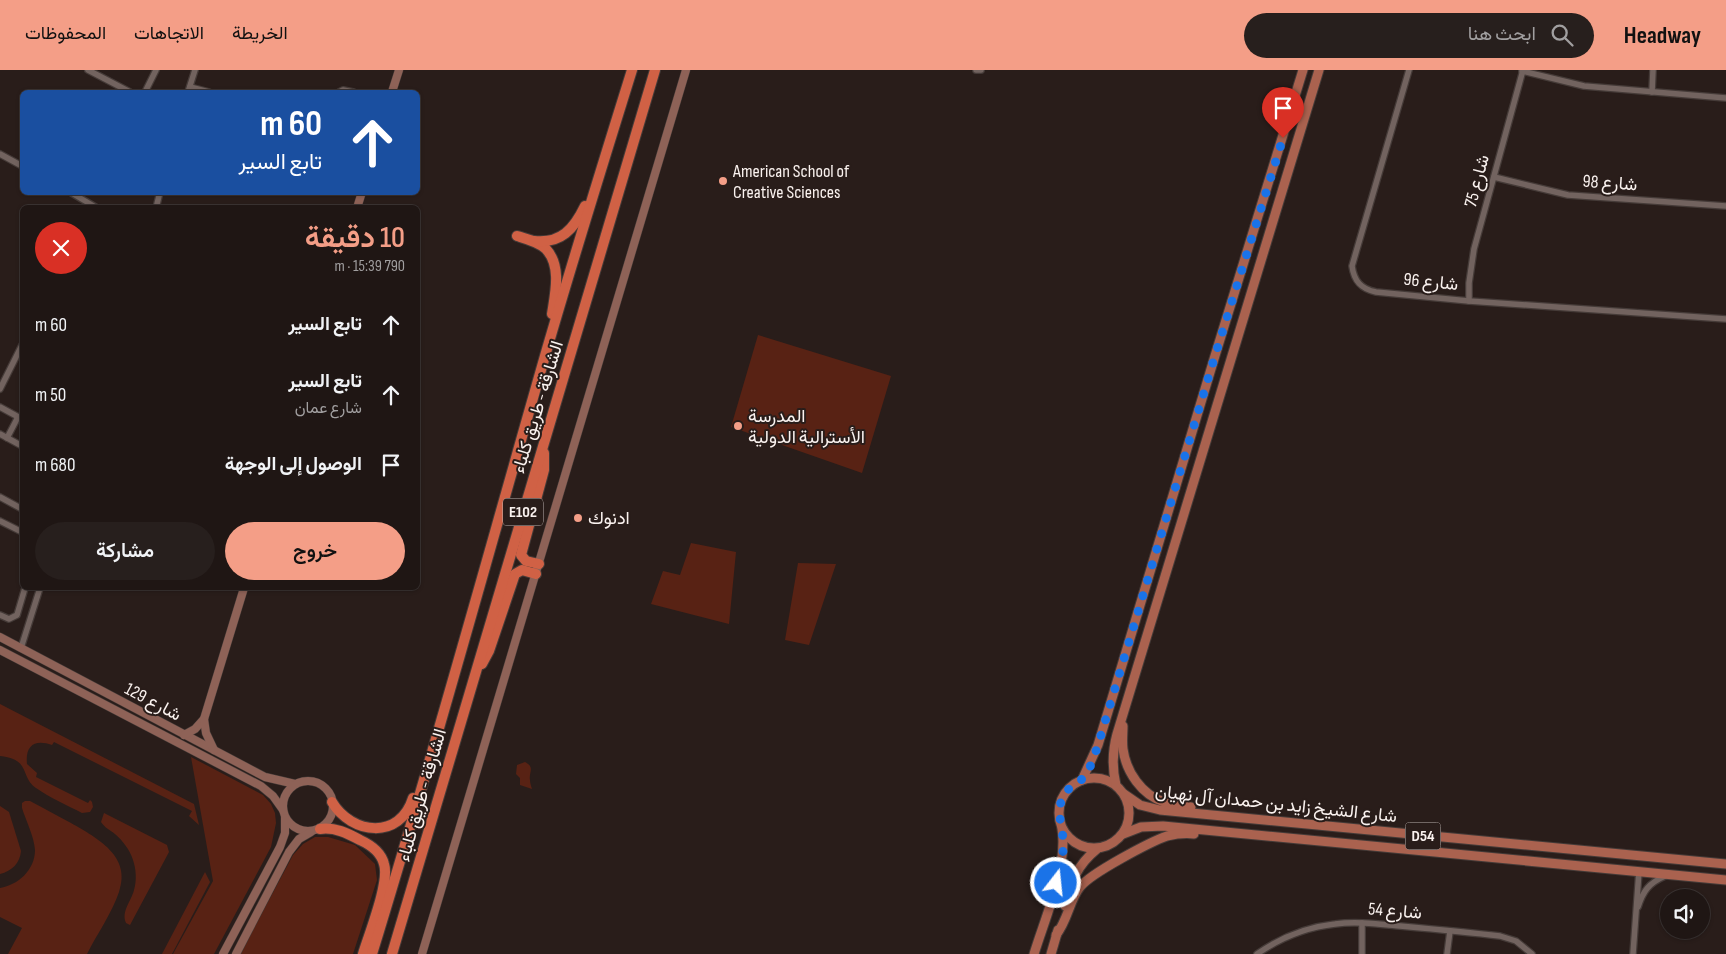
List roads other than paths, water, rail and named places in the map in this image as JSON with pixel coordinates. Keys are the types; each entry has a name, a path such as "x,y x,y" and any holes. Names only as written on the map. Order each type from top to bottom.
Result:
{"highway":[{"name":"الشارقة - طريق كلباء","path":"372,954 473,614 548,347 632,70"},
{"name":"الشارقة - طريق كلباء","path":"392,954 655,70"},
{"path":"533,241 546,242 562,236 574,226 597,182"},
{"path":"517,236 533,241 545,248 554,263 556,278 548,347"},
{"path":"538,569 526,561 521,554 544,470 544,444"},
{"path":"475,673 489,651 515,574 522,570 538,569"},
{"path":"332,802 343,816 351,822 366,828 390,826 408,811 460,644 473,614"},
{"path":"316,830 340,830 374,848 384,863 385,880 363,954"}],"main road":[{"path":"1082,780 1098,745 1303,70"},
{"path":"1116,785 1113,765 1115,739 1319,70"},
{"path":"1122,718 1123,752 1127,766 1137,783 1162,802 1205,810 1212,815"},
{"path":"1034,954 1061,866 1063,842 1060,822 1059,812 1066,792 1082,780 1100,778 1116,785 1124,794 1129,804 1128,825 1123,834 1116,842 1097,849 1085,847 1074,842 1065,833 1060,822"},
{"name":"شارع الشيخ زايد بن حمدان آل نهيان","path":"1124,794 1140,805 1153,809 1726,864"},
{"name":"شارع الشيخ زايد بن حمدان آل نهيان","path":"1123,834 1140,827 1155,826 1726,880"},
{"path":"1056,935 1066,919 1076,893 1093,875 1167,836 1185,834 1212,836 1219,831"},
{"path":"1050,954 1075,875 1082,863 1097,849"},
{"path":"1639,871 1645,862 1665,863 1679,860"}],"street":[{"path":"88,70 126,90"},
{"path":"146,90 156,70"},
{"path":"189,90 195,70"},
{"path":"393,90 399,70"},
{"path":"422,954 686,70"},
{"path":"976,70 981,70"},
{"name":"شارع 96","path":"1409,70 1352,266 1353,274 1362,286 1369,290 1469,301 1726,318"},
{"path":"1652,92 1653,70"},
{"path":"1522,71 1584,86 1726,98"},
{"name":"شارع 75","path":"1469,301 1474,249 1522,71"},
{"path":"1,156 20,165"},
{"name":"شارع 98","path":"1494,177 1568,195 1726,206"},
{"path":"75,195 91,205"},
{"path":"0,390 20,349"},
{"path":"0,407 20,418 7,438"},
{"path":"0,434 20,445"},
{"path":"0,497 20,508"},
{"path":"0,521 20,531"},
{"path":"0,615 9,619 17,615 24,590"},
{"path":"21,648 39,590"},
{"path":"184,735 195,729 204,719 243,590"},
{"name":"شارع 129","path":"0,638 265,777 295,784"},
{"name":"شارع 129","path":"0,650 261,786 273,796 283,810"},
{"path":"204,719 206,733 215,751"},
{"path":"236,954 289,852 299,840 316,830 330,817 333,810 329,793 318,783 304,781 295,784 284,798 283,810 286,818 296,829 316,830"},
{"path":"223,954 280,847 285,833 286,818"},
{"path":"1633,954 1639,871"},
{"path":"1637,911 1643,893 1648,886 1669,874"},
{"name":"شارع 54","path":"1257,954 1276,942 1306,930 1336,923 1362,923 1505,937 1520,943 1532,954"},
{"path":"1362,923 1362,954"},
{"path":"1447,954 1450,931"}],"place":[{"name":"American School of Creative Sciences","path":"723,181"},
{"name":"المدرسة الأسترالية الدولية","path":"738,426"},
{"name":"ادنوك","path":"578,518"}]}
